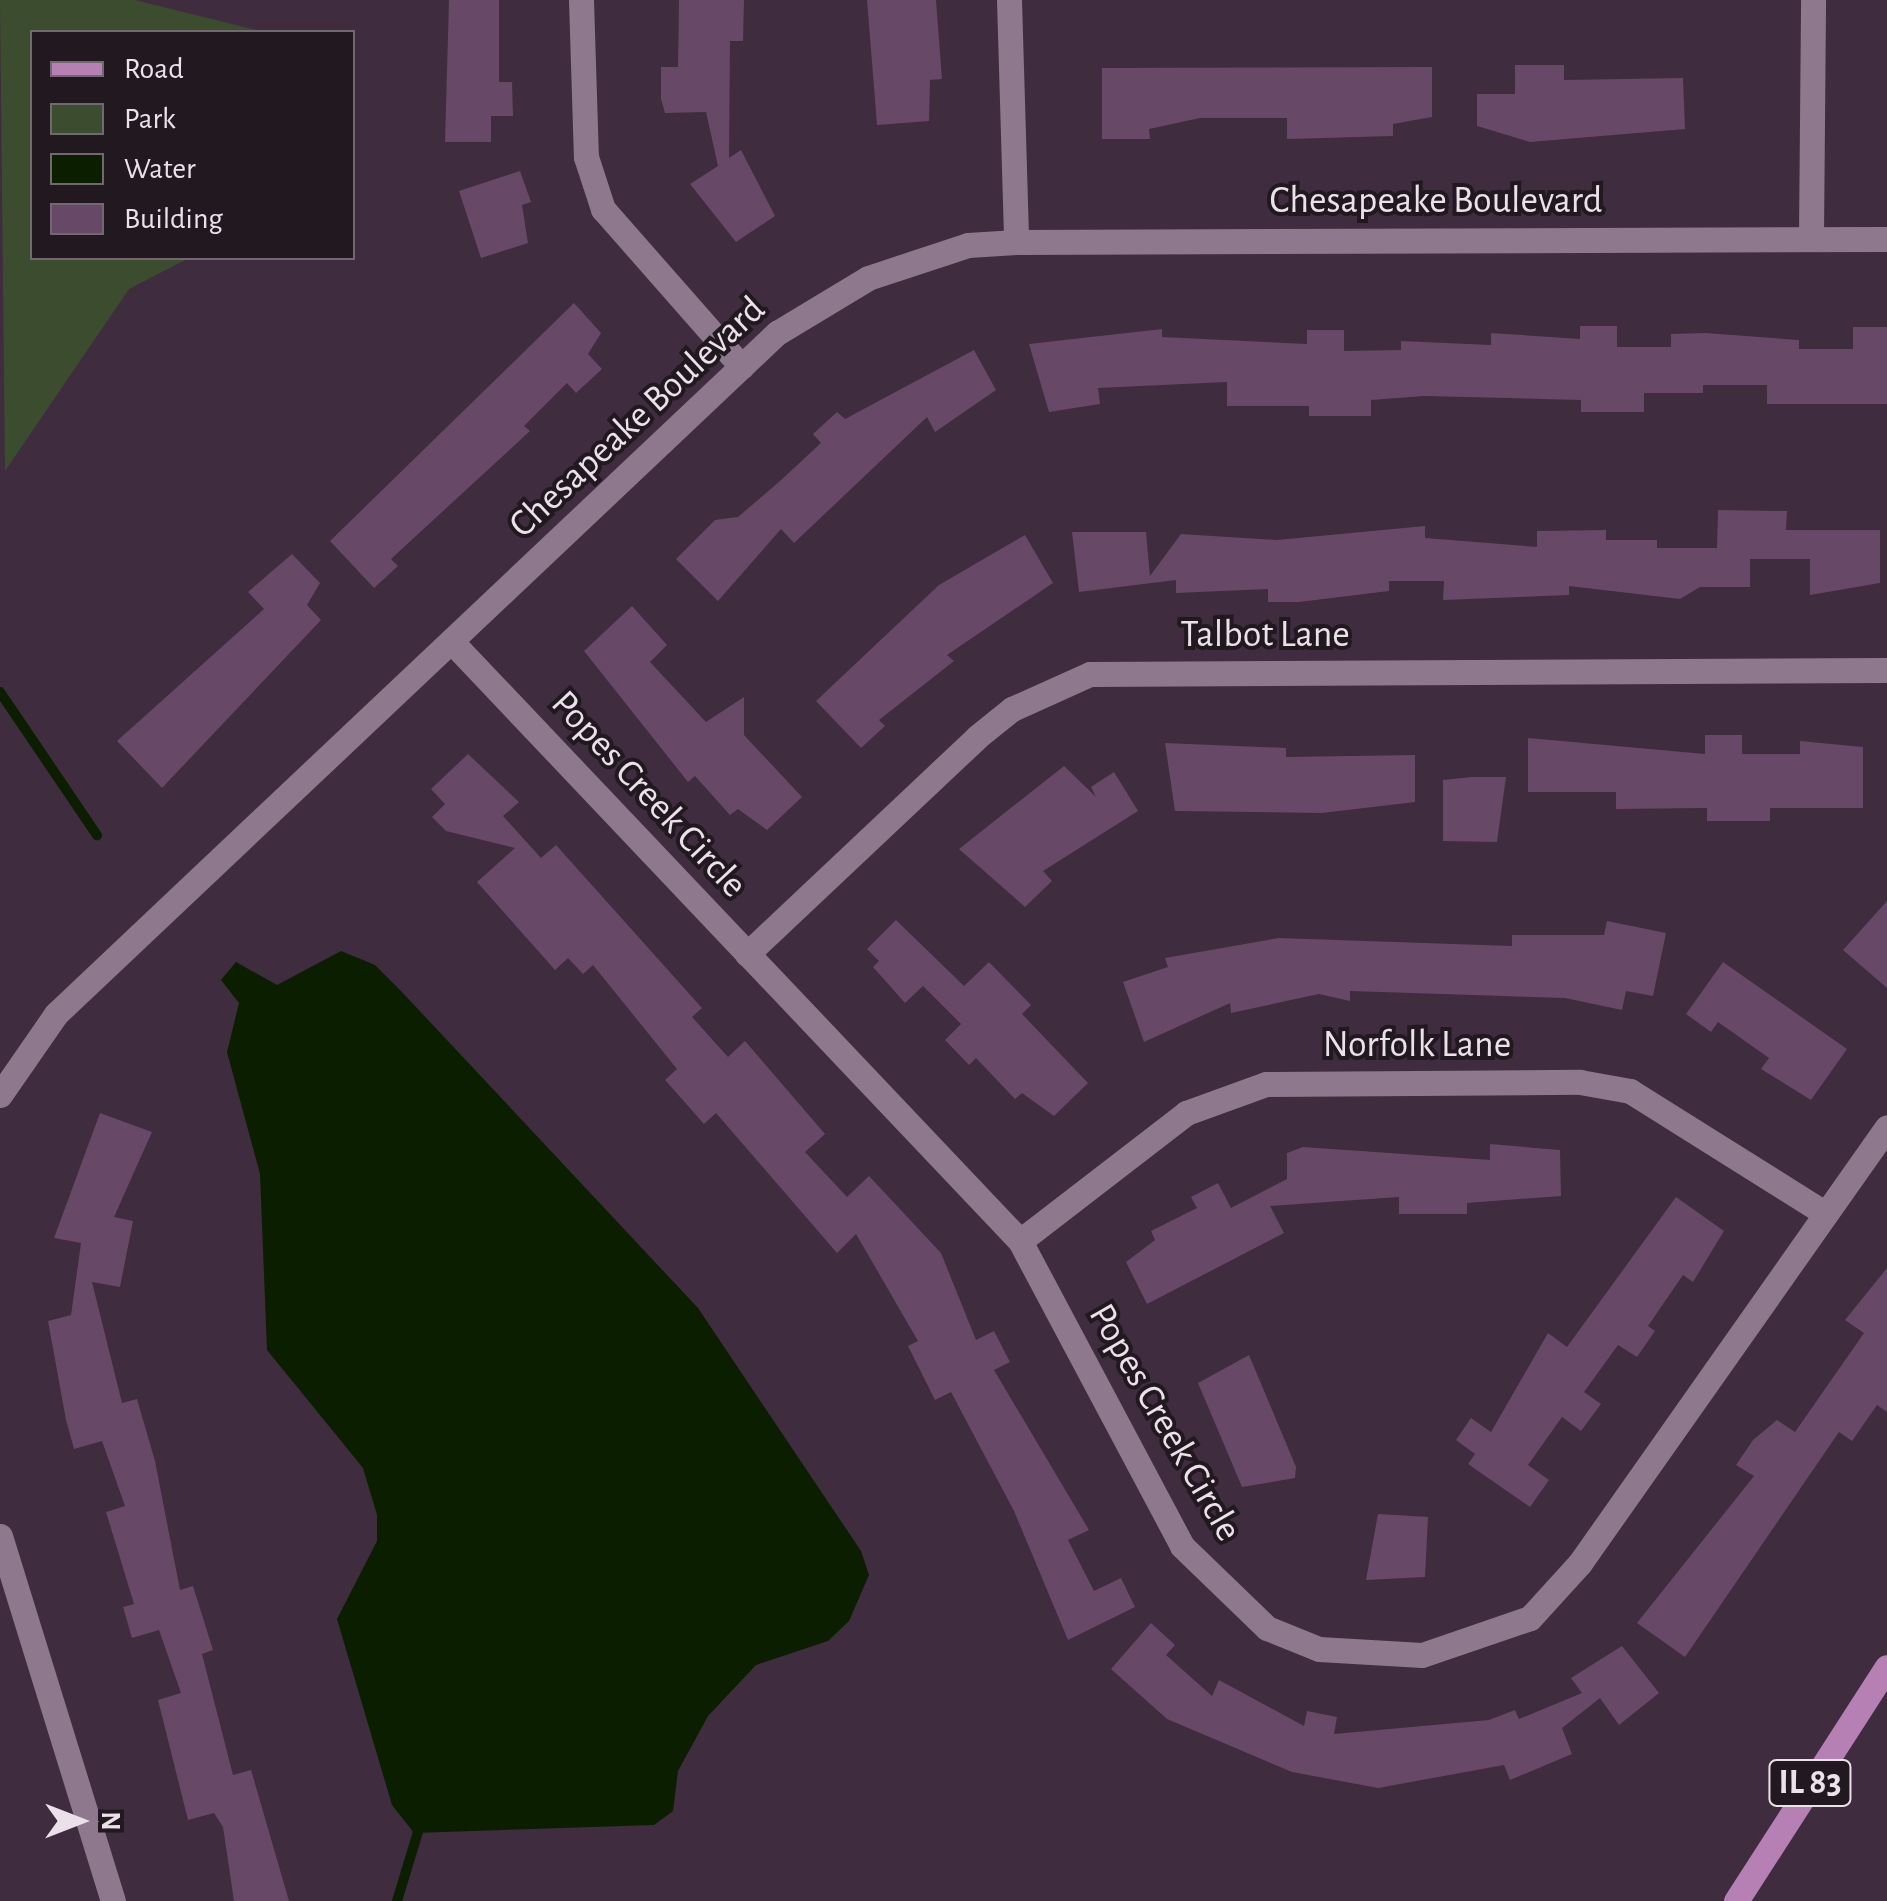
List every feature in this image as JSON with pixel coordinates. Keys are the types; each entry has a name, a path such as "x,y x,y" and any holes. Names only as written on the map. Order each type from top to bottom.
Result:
{"main road":[{"name":"IL 83","path":"1736,1901 1887,1667"}],"street":[{"path":"581,0 586,158 604,208 742,367"},
{"path":"1009,0 1016,242"},
{"path":"1812,237 1813,0"},
{"name":"Chesapeake Boulevard","path":"3,1084 56,1014 777,334 868,278 968,245 1016,242 1887,239"},
{"name":"Popes Creek Circle","path":"452,642 1020,1241 1182,1546 1216,1586 1267,1628 1319,1649 1422,1655 1530,1618 1568,1577 1887,1127"},
{"name":"Talbot Lane","path":"748,954 976,738 1012,709 1090,674 1887,670"},
{"name":"Norfolk Lane","path":"1020,1241 1186,1114 1266,1084 1580,1082 1630,1090 1826,1214"},
{"path":"0,1536 113,1901"}],"green space":[{"path":"0,0 135,0 256,30 30,30 30,260 185,260 129,289 5,471"}],"water":[{"path":"341,951 375,965 401,991 698,1308 861,1551 869,1575 849,1621 828,1641 756,1665 708,1716 678,1771 673,1811 654,1825 414,1833 392,1805 337,1619 377,1541 377,1515 363,1468 267,1350 260,1174 227,1052 239,1003 221,980 236,962 277,985"}],"building":[{"path":"449,0 499,0 499,82 512,82 513,116 491,116 491,142 445,142"},
{"path":"679,0 744,0 743,41 730,41 729,158 741,150 775,216 736,242 690,184 718,166 706,112 665,113 661,99 661,67 678,67"},
{"path":"867,0 936,0 942,79 930,80 929,121 877,125"},
{"path":"1515,65 1564,65 1564,80 1683,78 1685,129 1530,142 1477,126 1477,94 1515,94"},
{"path":"1432,67 1432,117 1393,124 1393,136 1287,139 1287,118 1200,118 1149,129 1150,139 1102,139 1102,68"},
{"path":"520,171 531,202 522,205 528,243 481,258 459,191"},
{"path":"574,303 601,333 588,354 602,369 576,393 567,383 524,426 530,431 391,559 398,566 374,588 330,541"},
{"path":"1580,326 1617,326 1617,347 1671,347 1671,334 1705,333 1799,340 1799,349 1853,349 1853,327 1887,327 1887,404 1767,404 1767,385 1703,385 1703,393 1644,393 1644,412 1581,412 1581,400 1424,396 1371,400 1371,416 1309,416 1309,406 1227,406 1227,382 1098,388 1100,404 1049,412 1029,344 1162,329 1162,337 1307,344 1307,330 1344,330 1344,351 1401,350 1401,341 1491,345 1491,333 1580,339"},
{"path":"974,350 996,390 935,432 927,417 794,543 781,529 718,601 676,559 715,520 738,517 780,481 821,443 813,434 837,412 845,419"},
{"path":"1718,510 1787,511 1786,530 1880,530 1880,583 1810,595 1810,559 1750,559 1750,587 1700,587 1680,599 1569,586 1569,595 1443,600 1444,581 1389,581 1389,591 1299,602 1268,602 1268,589 1176,593 1176,580 1079,592 1072,532 1146,532 1150,576 1181,534 1277,540 1425,526 1425,538 1537,547 1537,531 1606,530 1606,540 1657,540 1657,548 1717,548"},
{"path":"1025,535 1053,583 947,655 954,661 879,720 885,726 861,748 816,701 939,585"},
{"path":"292,554 320,583 307,605 321,620 162,788 117,741 264,609 248,592"},
{"path":"632,606 667,645 650,662 706,722 744,697 744,735 802,797 767,830 738,809 730,815 695,776 688,782 584,651"},
{"path":"1705,735 1742,735 1742,754 1800,754 1800,741 1863,747 1863,808 1770,808 1770,821 1707,821 1707,808 1616,809 1616,792 1528,792 1528,738 1705,754"},
{"path":"1165,743 1286,748 1286,757 1415,755 1415,802 1322,813 1175,811"},
{"path":"468,754 519,802 503,816 541,858 556,845 702,1008 692,1017 728,1057 745,1041 825,1134 805,1152 847,1197 869,1176 941,1253 976,1340 994,1331 1010,1362 994,1370 1089,1530 1068,1540 1094,1591 1121,1578 1135,1607 1068,1640 1014,1511 951,1392 935,1400 908,1346 918,1341 856,1234 837,1253 716,1113 704,1124 665,1080 677,1069 593,965 583,974 568,958 555,970 477,882 515,848 446,831 432,817 445,804 431,789"},
{"path":"1064,766 1096,797 1091,787 1114,772 1138,811 1043,871 1052,881 1025,907 959,849"},
{"path":"1506,777 1497,842 1443,841 1443,780"},
{"path":"1887,901 1887,988 1843,950"},
{"path":"896,920 964,986 989,962 1031,1005 1022,1014 1088,1083 1054,1116 1022,1093 1015,1099 976,1058 969,1065 945,1040 961,1024 923,986 905,1003 873,967 879,961 867,949"},
{"path":"1607,921 1666,933 1653,996 1626,991 1622,1010 1565,998 1350,991 1350,1001 1319,994 1231,1013 1230,1003 1144,1042 1123,982 1168,967 1165,958 1279,938 1512,946 1512,935 1604,935"},
{"path":"1723,962 1847,1049 1811,1100 1761,1069 1769,1058 1718,1022 1711,1032 1686,1014"},
{"path":"100,1113 152,1132 114,1217 133,1221 120,1287 92,1282 122,1403 137,1399 155,1461 180,1590 193,1586 213,1650 202,1654 233,1775 251,1770 289,1901 234,1901 223,1827 214,1813 188,1820 158,1700 181,1693 159,1630 132,1638 123,1607 134,1604 106,1512 125,1506 102,1441 74,1449 66,1420 48,1321 71,1315 81,1243 54,1238"},
{"path":"1490,1144 1560,1150 1561,1196 1467,1203 1467,1214 1399,1214 1399,1197 1270,1206 1284,1233 1147,1304 1126,1262 1155,1240 1151,1231 1197,1208 1191,1197 1218,1183 1231,1208 1287,1179 1287,1153 1303,1147 1490,1160"},
{"path":"1676,1197 1724,1231 1693,1282 1683,1275 1648,1326 1655,1331 1637,1357 1618,1345 1584,1392 1601,1404 1581,1431 1562,1417 1528,1465 1549,1480 1530,1507 1468,1464 1475,1454 1456,1440 1471,1418 1491,1432 1548,1333 1567,1347"},
{"path":"1887,1268 1887,1412 1877,1405 1852,1441 1839,1432 1685,1657 1637,1623 1754,1476 1736,1465 1753,1440 1777,1420 1795,1432 1864,1333 1845,1320"},
{"path":"1249,1355 1296,1467 1295,1478 1242,1487 1198,1383"},
{"path":"1378,1514 1428,1517 1425,1577 1366,1580"},
{"path":"1151,1623 1175,1645 1166,1655 1212,1696 1219,1680 1304,1726 1307,1711 1337,1717 1334,1734 1489,1720 1515,1710 1519,1719 1582,1693 1571,1678 1622,1646 1659,1693 1619,1725 1600,1698 1562,1728 1572,1754 1510,1780 1504,1765 1378,1788 1292,1772 1167,1719 1111,1669"}],"waterway":[{"path":"0,692 97,835"},
{"path":"397,1901 421,1822"}]}
